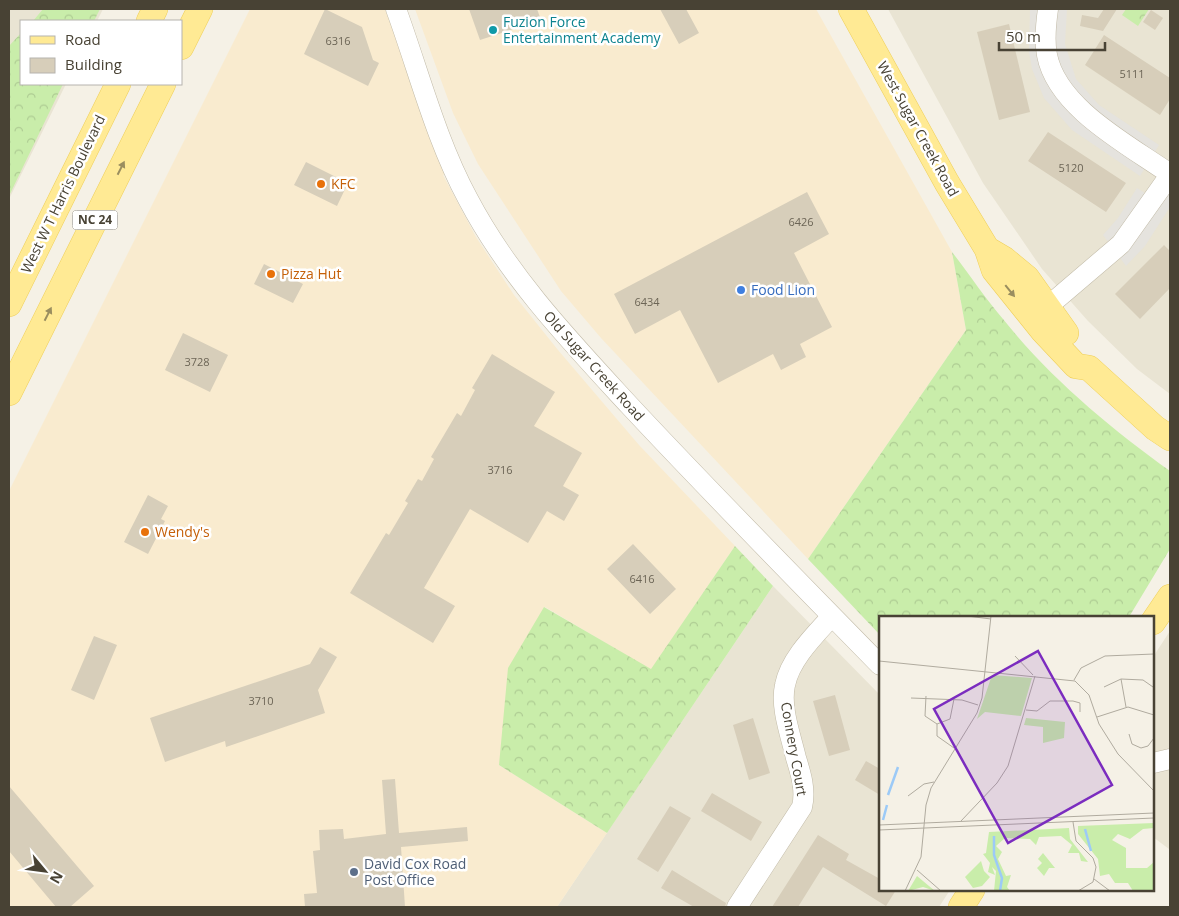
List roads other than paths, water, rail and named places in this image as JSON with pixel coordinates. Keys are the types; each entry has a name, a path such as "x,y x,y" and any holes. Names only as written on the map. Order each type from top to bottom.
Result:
{"main road":[{"path":"149,20 155,9"},
{"path":"182,45 200,9"},
{"name":"West Sugar Creek Road","path":"851,9 939,169 987,249 994,270 1043,331 1076,366 1089,368 1154,428 1170,438"},
{"name":"West W T Harris Boulevard","path":"9,304 118,85"},
{"name":"NC 24","path":"9,393 163,85"},
{"name":"West Sugar Creek Road","path":"987,249 1004,259 1027,278 1046,308 1067,335 1086,353 1089,368"},
{"path":"1154,621 1170,597"},
{"path":"961,907 971,891"}],"street":[{"name":"Old Sugar Creek Road","path":"396,9 446,150 468,199 519,280 574,346 665,444 879,664"},
{"path":"1046,308 1121,244 1170,174 1092,119 1073,104 1061,88 1046,54 1048,9"},
{"name":"Connery Court","path":"737,907 802,807 804,796 803,784 787,721 784,685 802,652 832,616"},
{"path":"1154,764 1170,759"}],"place":[{"name":"Fuzion Force Entertainment Academy","path":"493,30"},
{"name":"KFC","path":"321,184"},
{"name":"Pizza Hut","path":"271,274"},
{"name":"Food Lion","path":"741,290"},
{"name":"Wendy's","path":"145,532"},
{"name":"David Cox Road Post Office","path":"354,872"}]}
